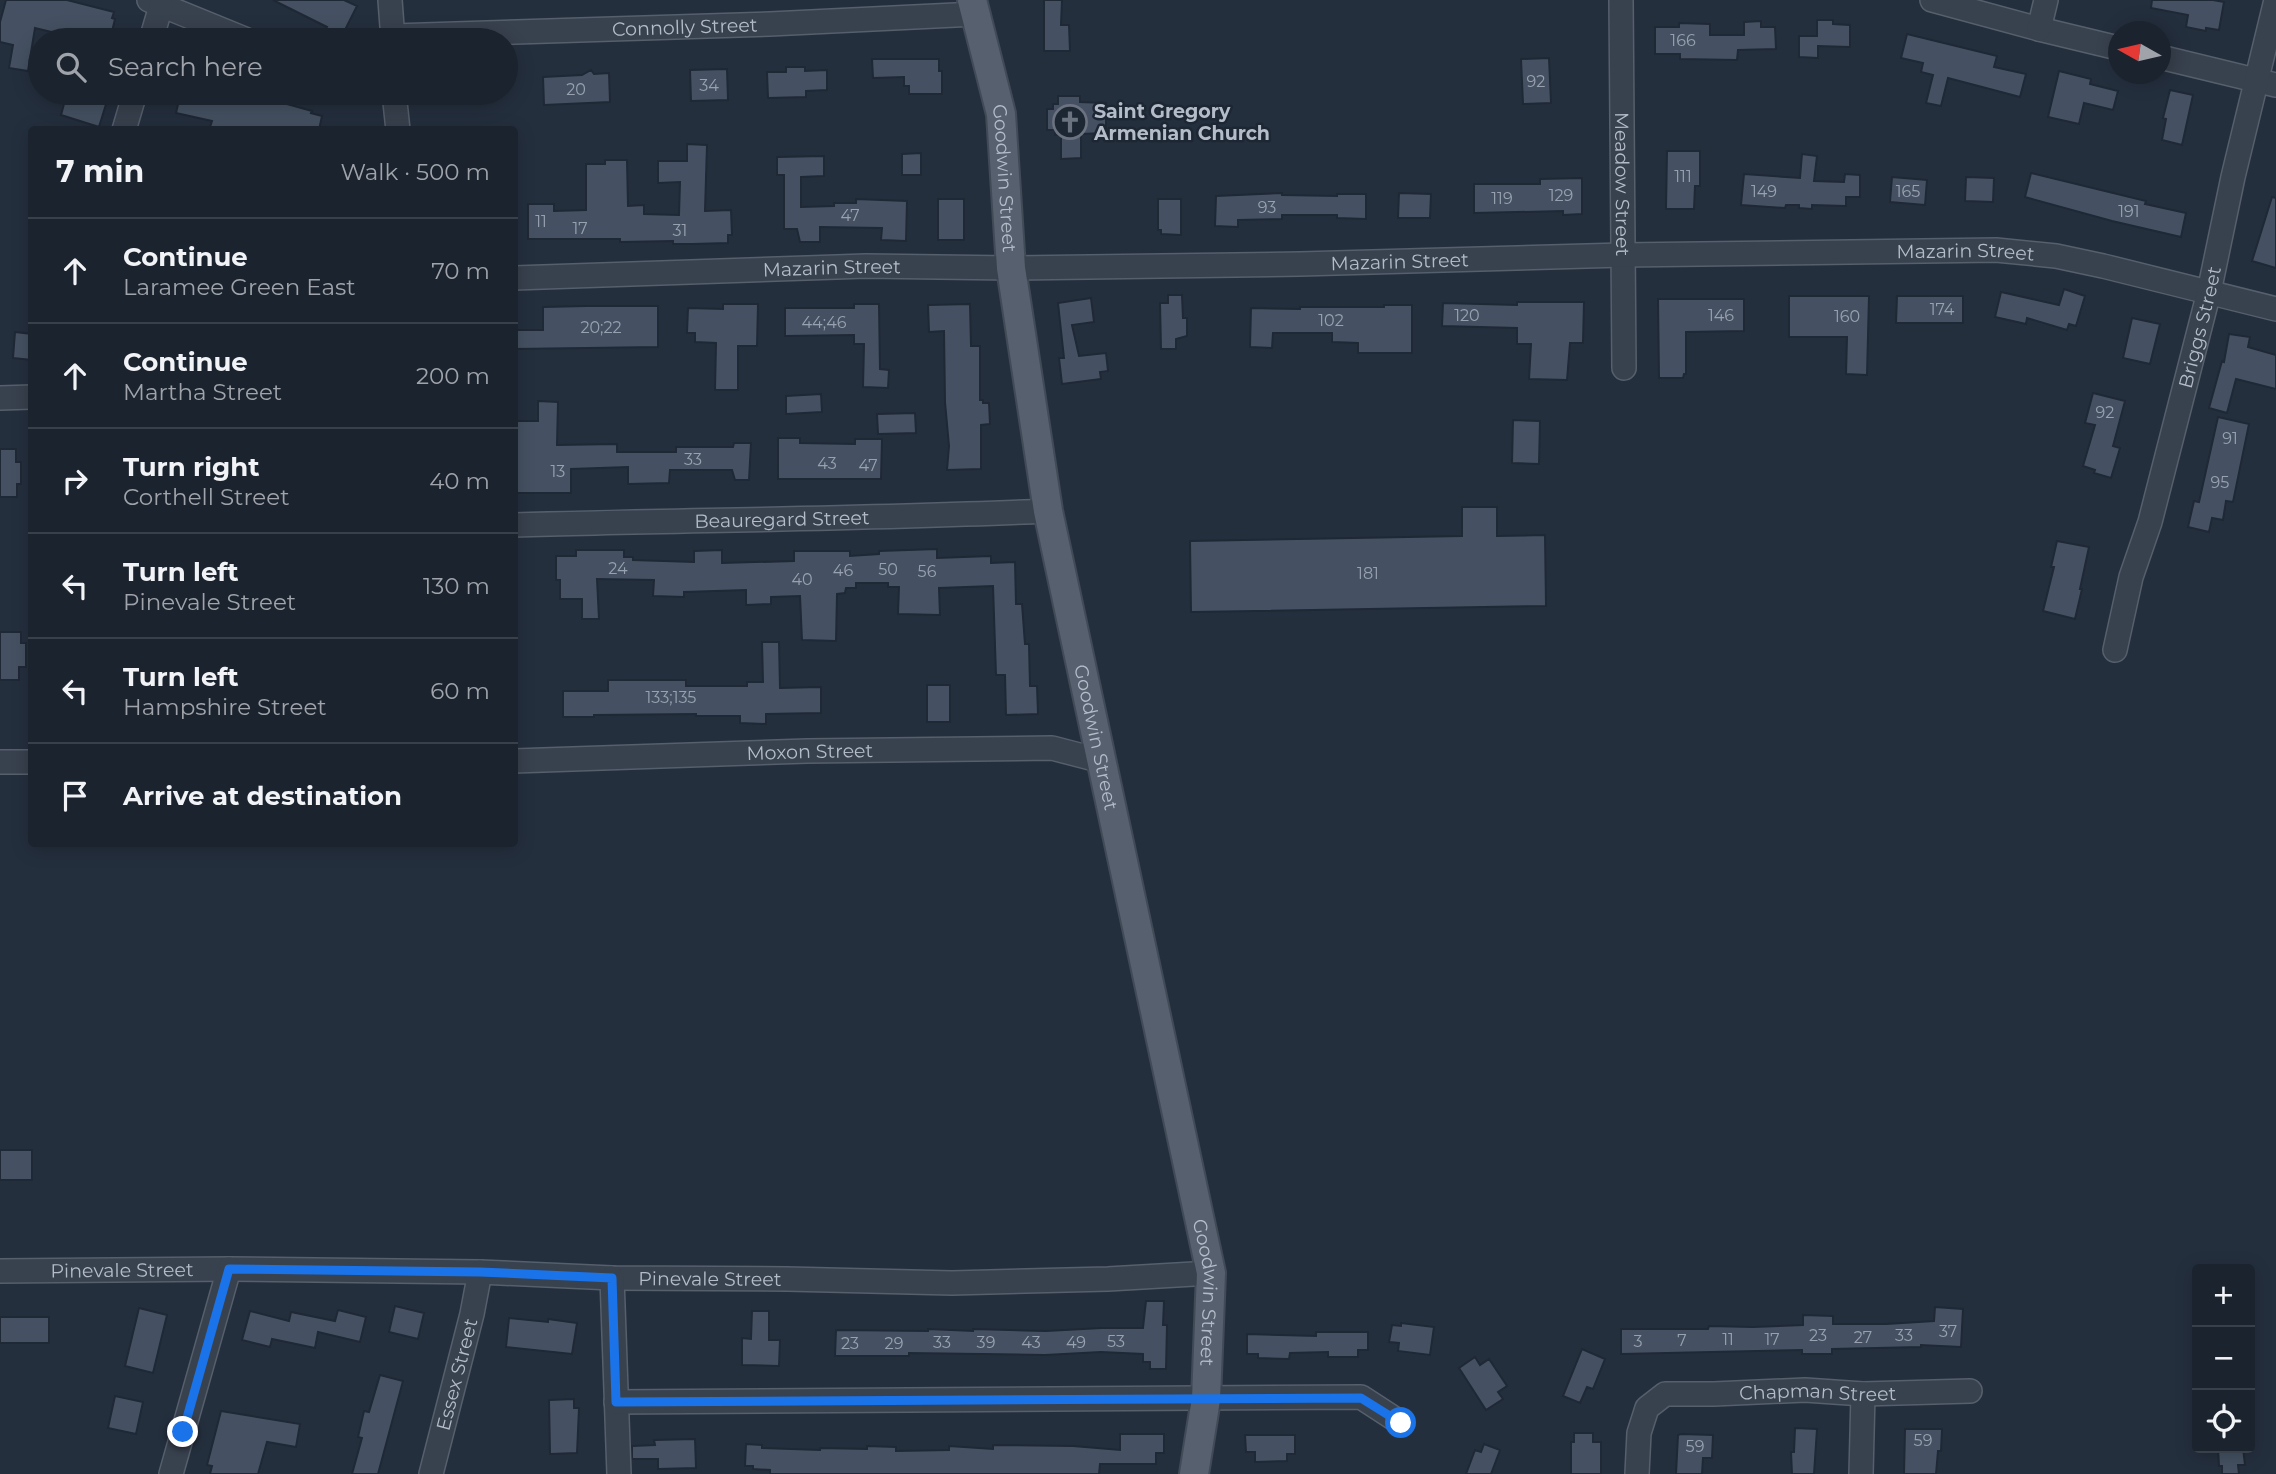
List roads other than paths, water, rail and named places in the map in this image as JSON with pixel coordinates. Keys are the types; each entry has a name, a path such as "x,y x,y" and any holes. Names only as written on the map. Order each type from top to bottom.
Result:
{"main road":[{"name":"Goodwin Street","path":"974,7 1001,114 1011,268 1048,511 1211,1273 1206,1399 1194,1474"}],"street":[{"path":"390,0 392,28"},
{"name":"Meadow Street","path":"1621,0 1625,368"},
{"path":"1932,0 2108,45"},
{"path":"2039,29 2046,0"},
{"name":"Briggs Street","path":"2115,650 2131,577 2150,522 2266,82 2276,0"},
{"path":"152,28 155,3 217,28"},
{"name":"Connolly Street","path":"518,33 770,24 974,7"},
{"path":"2171,60 2266,82"},
{"path":"125,126 131,105"},
{"path":"391,105 397,126"},
{"name":"Mazarin Street","path":"518,278 866,267 1011,268 1420,262 1996,250 2056,256 2276,309"},
{"path":"0,398 28,397"},
{"name":"Beauregard Street","path":"518,525 938,516 1048,511"},
{"name":"Moxon Street","path":"518,761 807,751 1052,748 1102,761"},
{"path":"0,762 28,762"},
{"path":"171,1474 229,1269"},
{"name":"Pinevale Street","path":"0,1271 229,1269 480,1272 612,1278 952,1283 1211,1273"},
{"name":"Essex Street","path":"431,1474 472,1314 480,1272"},
{"path":"612,1278 619,1474"},
{"name":"Chapman Street","path":"1637,1474 1639,1433 1647,1408 1665,1394 1805,1390 1863,1394 1970,1391"},
{"path":"1861,1474 1863,1394"},
{"path":"616,1402 1361,1398 1401,1423"}],"place":[{"name":"Saint Gregory Armenian Church","path":"1070,122"}]}
